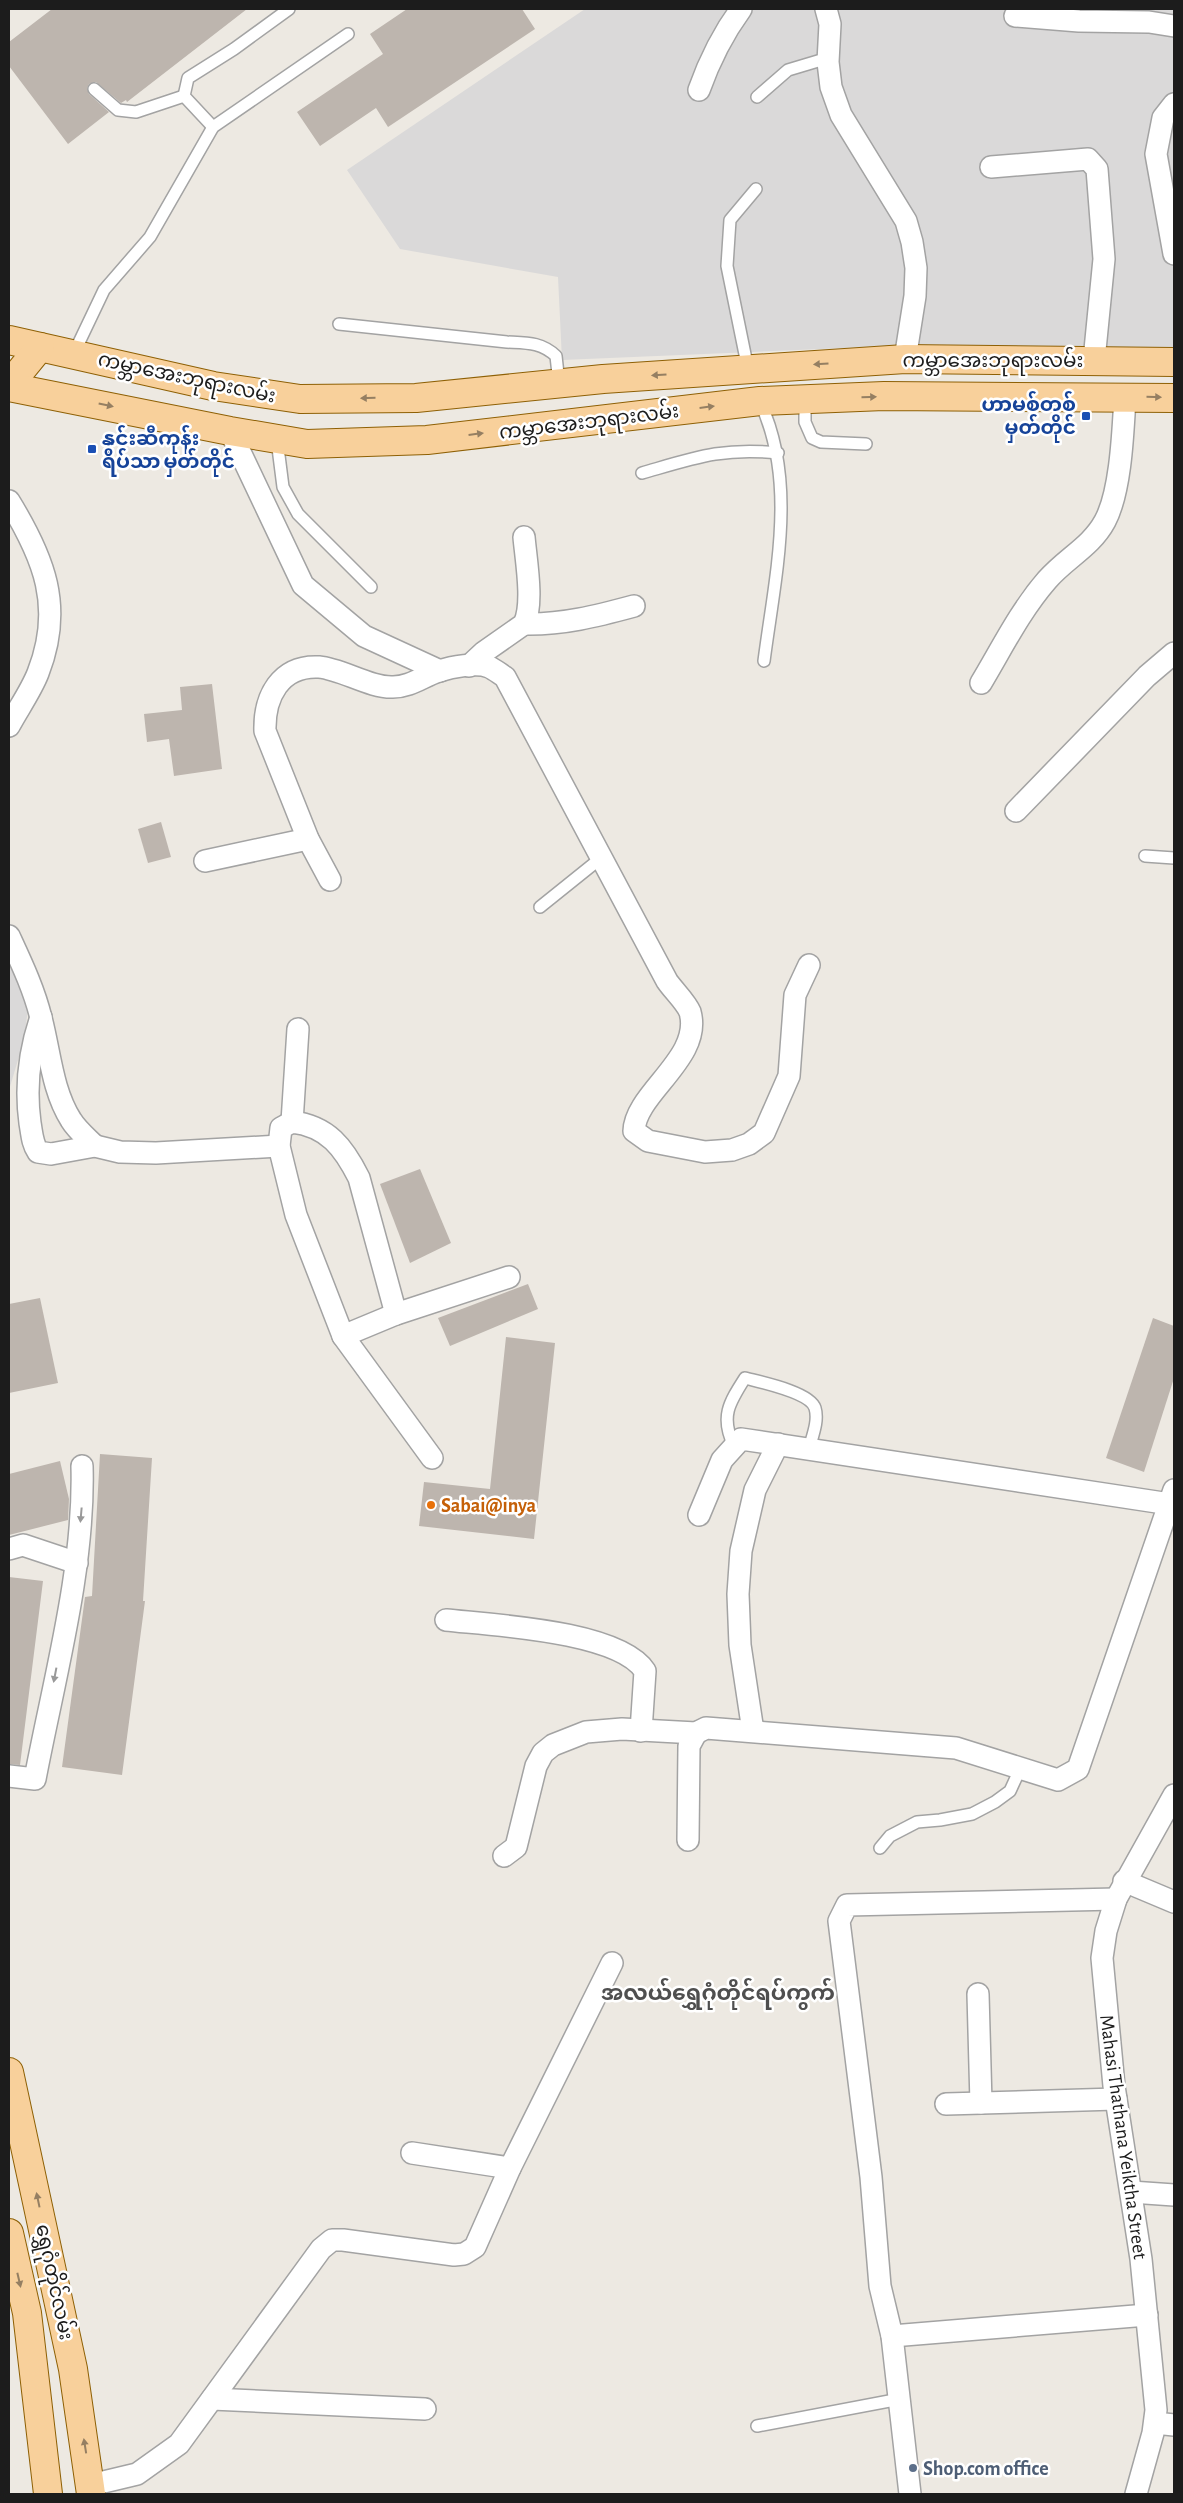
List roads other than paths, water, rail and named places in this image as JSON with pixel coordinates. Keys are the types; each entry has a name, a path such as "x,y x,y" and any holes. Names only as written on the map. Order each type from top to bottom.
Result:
{"main road":[{"name":"ကမ္ဘာအေးဘုရားလမ်း","path":"9,340 74,353 213,386 300,399 416,398 603,379 905,359 1174,362"},
{"path":"9,386 40,347"},
{"path":"603,379 604,419"},
{"name":"ကမ္ဘာအေးဘုရားလမ်း","path":"9,386 230,432 307,444 391,442 760,401 884,396 1174,398"},
{"path":"391,442 416,398"},
{"name":"ရွှေဂုံတိုင်လမ်း","path":"9,2072 73,2369 91,2490"},
{"name":"ရွှေဂုံတိုင်လမ်း","path":"9,2233 27,2313 48,2494"}],"street":[{"path":"700,90 722,33 741,9"},
{"path":"826,9 830,24 828,58 831,87 841,115 906,221 912,242 916,268 915,296 905,359"},
{"path":"1015,16 1079,21 1149,22 1174,26"},
{"path":"1174,104 1163,118 1156,154 1174,254"},
{"path":"991,166 1088,159 1097,169 1104,259 1094,360"},
{"path":"981,683 1027,604 1048,578 1094,540 1106,519 1122,446 1125,397"},
{"path":"230,432 302,585 364,636 440,671"},
{"path":"9,501 24,525 43,570 51,604 51,627 38,674 9,726"},
{"path":"524,537 528,605 524,624"},
{"path":"469,666 484,652 524,624 550,624 581,620 634,606"},
{"path":"1016,811 1148,676 1174,653"},
{"path":"330,880 308,839 265,731 264,714 270,695 282,678 296,672 319,667 391,688 410,685 440,671 469,666 488,666 505,677 666,981 689,1011 692,1030 687,1043 676,1062 644,1104 634,1122 634,1131 648,1141 705,1152 732,1150 748,1144 764,1134 789,1076 795,996 809,965"},
{"path":"205,861 308,839"},
{"path":"12,942 30,982 41,1017 57,1089 63,1107 72,1122 95,1146"},
{"path":"41,1017 29,1062 27,1102 34,1145 38,1152 51,1154 95,1146 120,1152 156,1153 279,1146"},
{"path":"292,1122 298,1029"},
{"path":"396,1314 359,1178 349,1157 335,1139 321,1129 292,1122 281,1128 279,1146 296,1215 343,1336 432,1458"},
{"path":"343,1336 396,1314 509,1277"},
{"path":"504,1856 516,1847 536,1766 543,1753 553,1745 586,1732 622,1729 696,1733 706,1728 956,1748 1058,1780 1078,1769 1172,1497 741,1439 722,1460 699,1515"},
{"path":"754,1731 740,1646 738,1594 741,1551 755,1490 778,1444"},
{"path":"9,1776 35,1779 77,1563 83,1494 82,1466"},
{"path":"9,1549 23,1545 77,1563"},
{"path":"446,1620 562,1632 593,1641 626,1656 641,1665 645,1672 641,1730"},
{"path":"688,1840 689,1746 696,1733"},
{"name":"Mahasi Thathana Yeiktha Street","path":"1136,2494 1165,2424 1147,2315 1131,2192 1116,2099 1102,1958 1106,1931 1120,1890 1174,1795"},
{"path":"910,2494 892,2336 880,2286 871,2177 839,1921 847,1905 1120,1890 1174,1902"},
{"path":"91,2490 137,2474 179,2444 321,2250 332,2240 454,2256 464,2254 475,2247 510,2168 612,1963"},
{"path":"978,1994 981,2103"},
{"path":"946,2104 1116,2099"},
{"path":"412,2153 510,2168"},
{"path":"1131,2192 1174,2195"},
{"path":"892,2336 1147,2315"},
{"path":"212,2399 426,2409"}],"lane":[{"path":"184,96 188,78 234,49 289,9"},
{"path":"74,353 104,290 150,237 213,127 348,34"},
{"path":"757,97 788,70 828,58"},
{"path":"94,89 118,110 136,112 184,96"},
{"path":"184,96 213,127"},
{"path":"748,369 727,266 730,220 756,189"},
{"path":"339,324 507,342 534,342 548,348 556,356 558,383"},
{"path":"805,399 805,422 812,438 821,442 866,444"},
{"path":"760,401 770,424 778,453 781,529 764,661"},
{"path":"276,440 283,487 298,514 371,587"},
{"path":"642,473 710,453 747,449 778,453"},
{"path":"1145,856 1174,858"},
{"path":"540,907 601,858"},
{"path":"734,1446 727,1432 728,1411 730,1402 745,1378 783,1388 811,1402 815,1407 816,1424 808,1449"},
{"path":"880,1848 890,1836 917,1822 972,1814 995,1802 1010,1791 1021,1768"},
{"path":"757,2426 900,2399"}],"place":[{"name":"ဟာမစ်တစ် မှတ်တိုင်","path":"1086,416"},
{"name":"နှင်းဆီကုန်း ရိပ်သာ မှတ်တိုင်","path":"92,449"},
{"name":"Sabai@inya","path":"431,1505"},
{"name":"Shop.com office","path":"913,2468"}],"district":[{"name":"အလယ်ရွှေဂုံတိုင်ရပ်ကွက်","path":"718,1992"}]}
